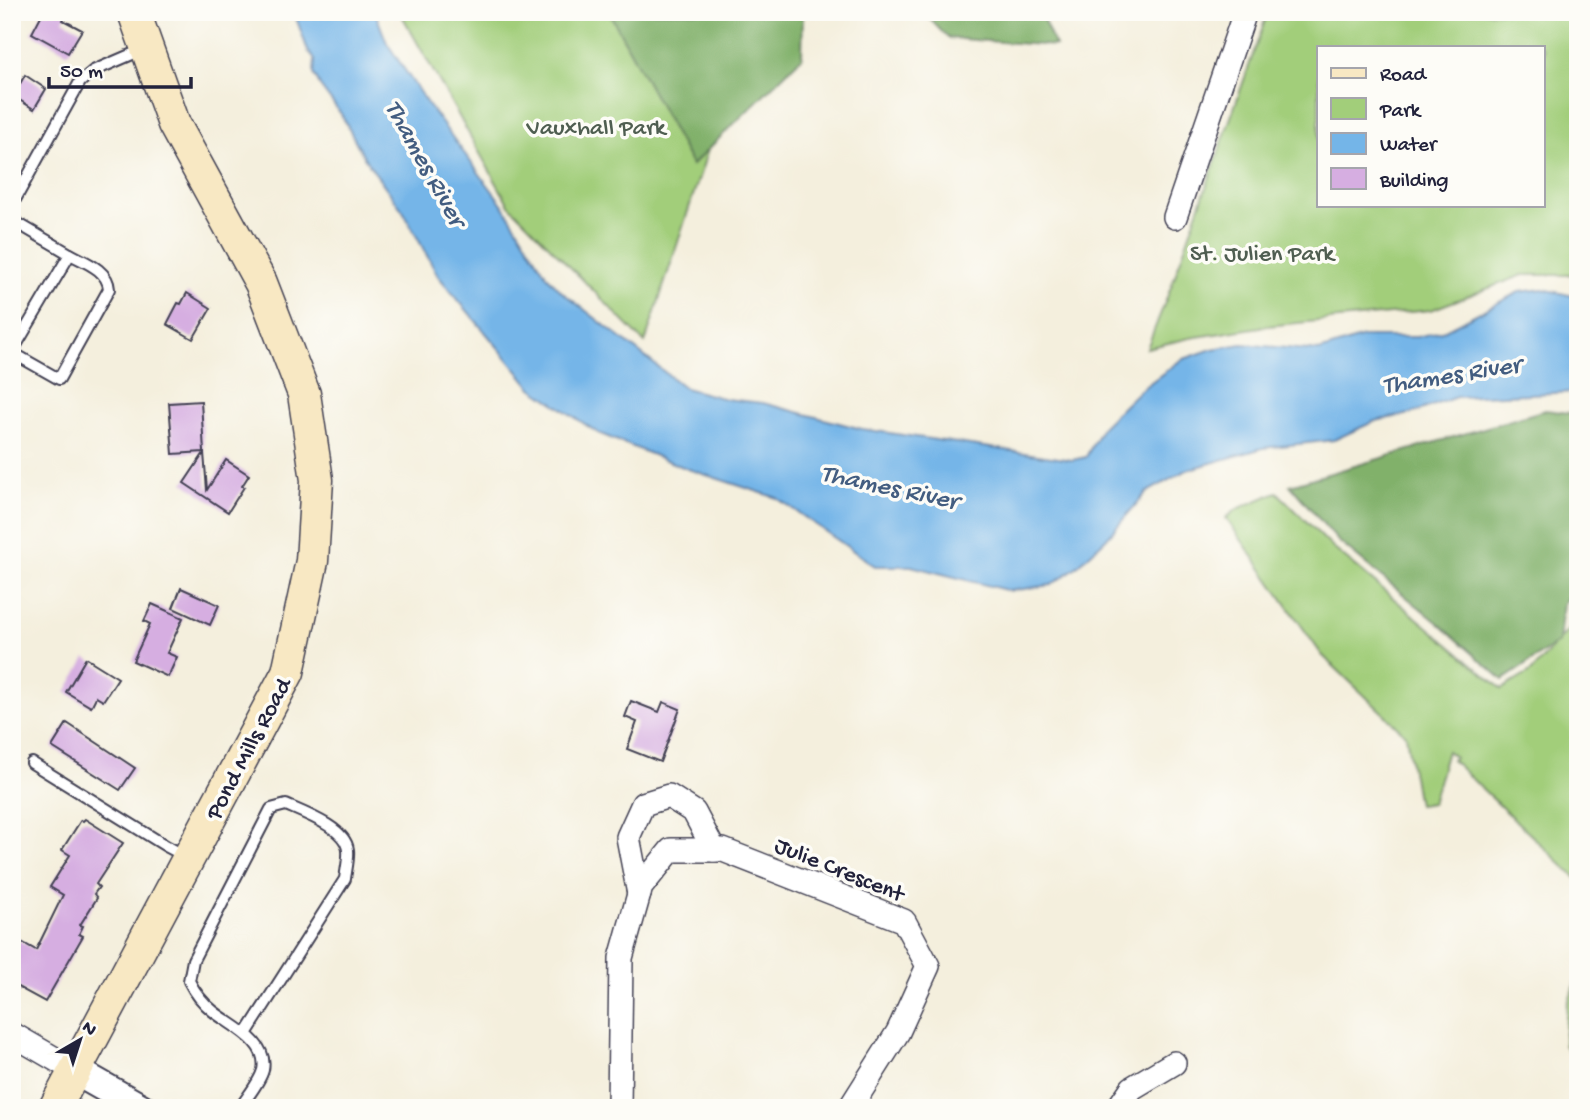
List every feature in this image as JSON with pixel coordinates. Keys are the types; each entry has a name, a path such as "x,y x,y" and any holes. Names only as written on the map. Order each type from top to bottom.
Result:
{"main road":[{"name":"Pond Mills Road","path":"55,1108 288,672 312,561 317,480 304,394 261,283 174,124 134,12"}],"street":[{"path":"1175,217 1245,12"},
{"name":"Julie Crescent","path":"639,894 628,837 643,804 669,796 694,812 714,850"},
{"name":"Julie Crescent","path":"618,1108 621,958 641,887 671,850 723,850 904,920 928,966 898,1032 849,1108"},
{"path":"12,1034 141,1108"},
{"path":"1118,1108 1132,1088 1174,1063"}],"lane":[{"path":"12,205 80,82 93,71 147,48"},
{"path":"12,220 95,267 104,275 109,289 59,379 13,353 70,254"},
{"path":"32,763 189,858"},
{"path":"240,1108 262,1071 262,1056 246,1034 195,993 189,981 193,960 271,809 286,804 323,822 341,835 348,848 345,879 246,1034"}],"green space":[{"name":"Vauxhall Park","path":"400,12 753,12 645,343 509,205"},
{"path":"607,12 803,12 802,57 692,165"},
{"path":"923,12 1040,12 1055,46 948,38"},
{"name":"St. Julien Park","path":"1268,12 1578,12 1578,275 1523,275 1431,310 1267,326 1147,348"},
{"path":"1545,410 1578,414 1578,585 1563,603 1559,642 1503,680 1338,541 1290,485"},
{"path":"1277,492 1332,547 1502,689 1532,671 1569,629 1573,608 1578,602 1578,880 1452,760 1455,757 1447,751 1432,803 1418,805 1406,735 1322,655 1226,518 1237,509"},
{"path":"1578,977 1578,1063 1575,1064 1564,1044 1567,1006"}],"water":[{"name":"Thames River","path":"294,12 375,12 387,43 426,102 503,205 547,276 562,292 685,388 726,399 763,403 862,429 1072,460 1086,457 1102,427 1139,391 1181,360 1212,349 1242,344 1319,351 1363,337 1417,337 1445,330 1519,292 1543,289 1578,297 1578,392 1456,397 1410,414 1375,421 1334,440 1263,448 1187,470 1147,492 1106,539 1075,568 1051,585 1010,591 911,566 875,566 777,498 688,469 598,433 532,388 438,276 403,211 365,159 341,114 320,86 314,74 315,60 308,51"}],"building":[{"path":"43,12 67,12 63,20 82,30 68,53 32,33"},
{"path":"25,75 46,89 34,109 13,96"},
{"path":"187,293 211,308 193,339 167,324 178,303 181,304"},
{"path":"201,401 204,452 173,454 169,403"},
{"path":"204,453 207,490 226,460 249,475 228,512 184,483"},
{"path":"181,588 219,605 210,625 173,608"},
{"path":"152,604 183,618 167,653 177,657 168,677 133,661 150,624 144,621"},
{"path":"86,658 118,678 103,701 96,697 91,707 66,692"},
{"path":"631,701 659,712 663,702 680,709 660,762 627,749 637,722 625,717"},
{"path":"67,723 135,768 120,790 52,747"},
{"path":"85,819 123,843 96,884 99,887 94,894 97,898 80,925 83,926 79,934 83,936 45,1002 12,984 12,950 18,940 36,950 63,895 50,887 70,855 62,850 81,820"}]}
